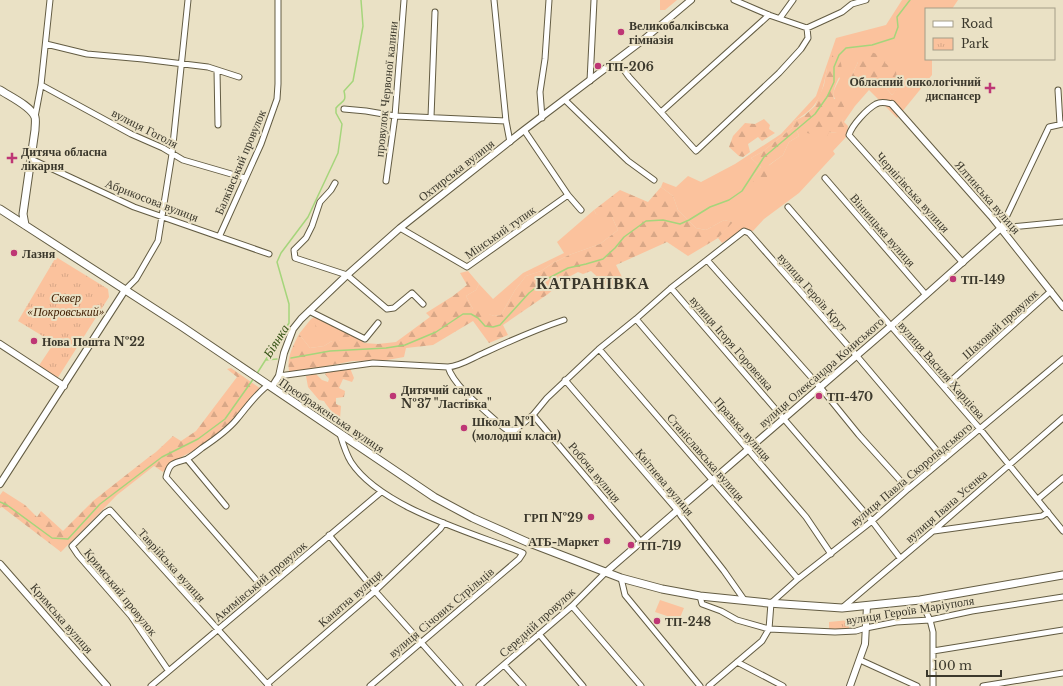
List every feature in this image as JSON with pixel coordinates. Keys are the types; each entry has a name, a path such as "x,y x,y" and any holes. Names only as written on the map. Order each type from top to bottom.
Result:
{"main road":[{"path":"0,90 26,107 35,116 35,130 23,214 25,225"},
{"name":"Преображенська вулиця","path":"0,209 267,384 434,497 473,518 527,542 606,572"},
{"name":"вулиця Героїв Маріуполя","path":"606,572 621,578 662,589 700,596 842,608 920,600 1063,575"}],"street":[{"path":"35,116 41,85 50,0"},
{"path":"0,484 125,290 136,279 158,241 172,154 188,0"},
{"name":"Балківський провулок","path":"220,236 261,144 277,99 278,0"},
{"name":"провулок Червоної калини","path":"386,181 395,116 404,0"},
{"path":"494,0 506,121 510,142"},
{"path":"542,118 540,92 545,59 549,0"},
{"path":"590,81 594,0"},
{"name":"Охтирська вулиця","path":"267,384 279,376 282,360 293,329 309,311 347,275 400,228 524,130 618,60 691,0"},
{"path":"734,0 769,15 807,28 842,12 854,2 866,0"},
{"path":"780,18 793,0"},
{"path":"431,117 435,12"},
{"path":"661,112 769,15"},
{"path":"618,60 629,77 696,151 779,74 801,49 808,38 807,28"},
{"path":"46,44 87,54 208,67 239,77"},
{"path":"216,70 218,125"},
{"name":"вулиця Гоголя","path":"41,85 131,134 163,148 183,160 245,178"},
{"path":"1058,90 1061,124 1049,127 1001,228 1063,222"},
{"path":"565,100 628,160 654,180"},
{"name":"Чернігівська вулиця","path":"892,104 884,102 877,104 857,122 848,135 963,263"},
{"name":"Ялтинська вулиця","path":"892,104 1001,228 1063,307"},
{"path":"344,109 395,116 506,121"},
{"path":"524,130 568,195 580,210"},
{"name":"Абрикосова вулиця","path":"30,159 134,207 269,254"},
{"name":"Вінницька вулиця","path":"825,178 926,295"},
{"path":"335,184 320,202 312,226 306,238 294,250 295,258 347,275 387,309 394,308 412,293 423,304"},
{"name":"Мінський тупик","path":"400,228 467,267 568,195"},
{"name":"вулиця Василя Харцієва","path":"788,207 980,429 1063,531"},
{"name":"вулиця Олександра Кониського","path":"606,572 891,326 1001,228"},
{"name":"вулиця Героїв Крут","path":"706,260 744,231 749,233 856,355 944,459"},
{"path":"448,367 450,374 463,389 507,430 515,430 534,415 546,398 599,349 706,260 820,387 859,435 908,489"},
{"name":"вулиця Ігоря Горовенка","path":"671,288 872,521 900,558"},
{"name":"Шаховий провулок","path":"944,387 1051,292"},
{"path":"309,311 365,339 378,323"},
{"name":"Празька вулиця","path":"636,319 806,517 831,554"},
{"path":"279,376 373,363 448,367 458,366 489,351 564,320"},
{"path":"0,344 64,386"},
{"name":"Станіславська вулиця","path":"599,349 798,579"},
{"name":"вулиця Павла Скоропадського","path":"772,603 798,579 872,521 1063,359"},
{"name":"Квітнева вулиця","path":"565,380 678,511 745,601"},
{"path":"266,590 166,477 167,470 174,462 186,459 203,448 237,419 253,398 267,384"},
{"name":"Робоча вулиця","path":"534,415 641,542"},
{"name":"вулиця Івана Усенка","path":"842,608 1063,418"},
{"path":"340,434 346,452 352,463 364,477 381,492 425,515 444,523"},
{"path":"186,459 226,506"},
{"path":"1038,499 1063,478"},
{"name":"Акимівський провулок","path":"151,686 168,670 266,590 381,492"},
{"name":"Таврійська вулиця","path":"72,546 105,513 110,510 268,685"},
{"path":"933,531 1042,516 1048,512"},
{"name":"вулиця Січових Стрільців","path":"370,686 519,559 523,553 444,523"},
{"name":"Канатна вулиця","path":"268,685 375,590 440,529 444,523"},
{"path":"329,535 375,590 460,686"},
{"name":"Кримський провулок","path":"72,546 78,555 132,616 168,670"},
{"name":"Кримська вулиця","path":"0,564 107,686"},
{"name":"Середній провулок","path":"479,686 572,606 606,572"},
{"path":"621,578 625,595 700,686"},
{"name":"вулиця Героїв Маріуполя","path":"700,596 702,604 721,611 737,620 769,630 835,632 856,631 896,622 930,620 972,611 1063,597"},
{"path":"920,600 930,620 932,632 933,686"},
{"path":"710,686 762,641 769,630 772,603"},
{"path":"572,606 641,686"},
{"path":"850,686 865,644 867,606"},
{"path":"933,651 1063,630"},
{"path":"539,634 583,686"},
{"path":"860,660 917,686"},
{"path":"738,662 783,686"},
{"path":"504,665 522,686"},
{"path":"983,686 1063,673"}],"green space":[{"path":"660,0 677,0 665,10 660,10"},
{"path":"902,0 958,0 953,8 925,8 925,60 932,60 932,75 897,118 869,90 844,122 848,126 847,136 833,151 835,154 799,193 764,219 753,231 744,229 722,243 718,238 732,222 724,220 706,230 696,228 678,210 673,196 661,187 663,182 676,187 688,176 701,182 735,164 781,134 816,96 836,38 886,25","holes":["858,62 898,87 892,95 885,87 869,80 861,84 848,84","827,68 840,78 835,88 834,98 845,109 842,124 837,133 801,124 796,128 799,136 789,142 783,155 752,178 761,167 751,158 762,152 792,128 794,121 809,111 821,93"]},
{"path":"834,52 839,59 841,71 835,86 834,99 841,99 845,109 851,109 843,120 843,124 847,131 842,136 837,133 829,132 827,136 819,136 807,133 800,124 796,128 799,136 789,142 783,155 769,165 767,178 753,182 752,178 761,167 751,158 762,152 792,128 794,121 804,116 815,106 824,85 827,68"},
{"path":"871,52 886,57 885,63 896,71 898,88 892,95 885,87 869,80 853,90 849,89 848,84 858,62"},
{"path":"764,119 770,125 769,129 775,133 762,141 758,137 748,144 750,152 743,157 739,156 729,147 733,136 745,123 755,124"},
{"path":"661,187 673,196 678,210 696,228 706,230 724,220 733,222 718,238 688,256 667,242 616,265 622,277 609,288 591,271 583,274 578,272 567,278 548,294 503,325 508,335 489,343 473,321 433,345 406,348 404,357 387,360 352,361 290,374 288,364 289,358 299,334 310,348 324,346 332,341 340,341 335,335 336,332 316,328 314,320 316,316 359,338 364,343 378,344 396,342 430,317 426,313 467,285 460,273 468,271 479,284 476,290 466,296 473,309 483,305 489,314 494,316 501,315 515,290 526,276 541,271 569,255 600,244 618,230 612,217 607,220 596,214 594,210 620,190 648,202"},
{"path":"594,210 596,214 612,217 618,230 600,244 569,255 541,271 526,276 515,290 501,315 494,316 473,309 466,296 476,290 479,284 493,299 523,273 564,253 557,242"},
{"name":"Сквер «Покровський»","path":"56,257 108,289 109,297 57,379 38,367 54,343 18,321"},
{"path":"316,316 336,332 340,341 332,341 324,346 310,348 299,334 311,319"},
{"path":"231,368 261,389 236,418 204,445 172,462 163,472 154,466 117,495 61,552 2,507 0,508 0,495 3,491 25,505 37,517 41,511 63,531 93,501 156,452 173,436 181,441 196,431 237,377 227,369"},
{"path":"350,368 354,378 352,382 343,379 339,388 345,391 344,397 336,398 336,404 341,406 340,419 337,418 324,401 319,400 308,387 306,376 316,374 322,380 328,382 329,379 325,374 329,371"},
{"path":"660,600 684,608 679,620 655,612"},
{"path":"849,620 849,629 829,630 829,622"}],"waterway":[{"name":"Біянка","path":"256,375 289,323 289,304 277,262 281,253 308,217 338,153 342,124 336,113 336,108 344,100 344,91 353,81 363,26 361,0"},
{"path":"291,358 330,351 386,348 405,345 436,332 463,314 471,314 478,318 485,326 493,327 500,325 529,293 547,279 568,268 603,259 624,237 646,221 663,220 680,224 710,207 729,200 742,191 764,157 815,114 827,97 834,82 834,67 839,55 846,48 872,45 894,38 898,27 897,17 910,0"},
{"path":"266,360 277,359"},
{"name":"Біянка","path":"0,502 7,505 52,538 68,539 100,504 162,457 198,439 225,419 254,378"}],"place":[{"name":"Великобалківська гімназія","path":"621,32"},
{"name":"ТП-206","path":"598,66"},
{"name":"Обласний онкологічний диспансер","path":"990,88"},
{"name":"Дитяча обласна лікарня","path":"12,158"},
{"name":"Лазня","path":"14,253"},
{"name":"ТП-149","path":"953,279"},
{"name":"Нова Пошта №22","path":"34,341"},
{"name":"Дитячий садок №37 \"Ластівка\"","path":"393,396"},
{"name":"ТП-470","path":"819,396"},
{"name":"Школа №1 (молодші класи)","path":"464,428"},
{"name":"ГРП №29","path":"591,517"},
{"name":"АТБ-Маркет","path":"607,541"},
{"name":"ТП-719","path":"631,545"},
{"name":"ТП-248","path":"657,621"}],"district":[{"name":"КАТРАНІВКА","path":"593,283"}]}
